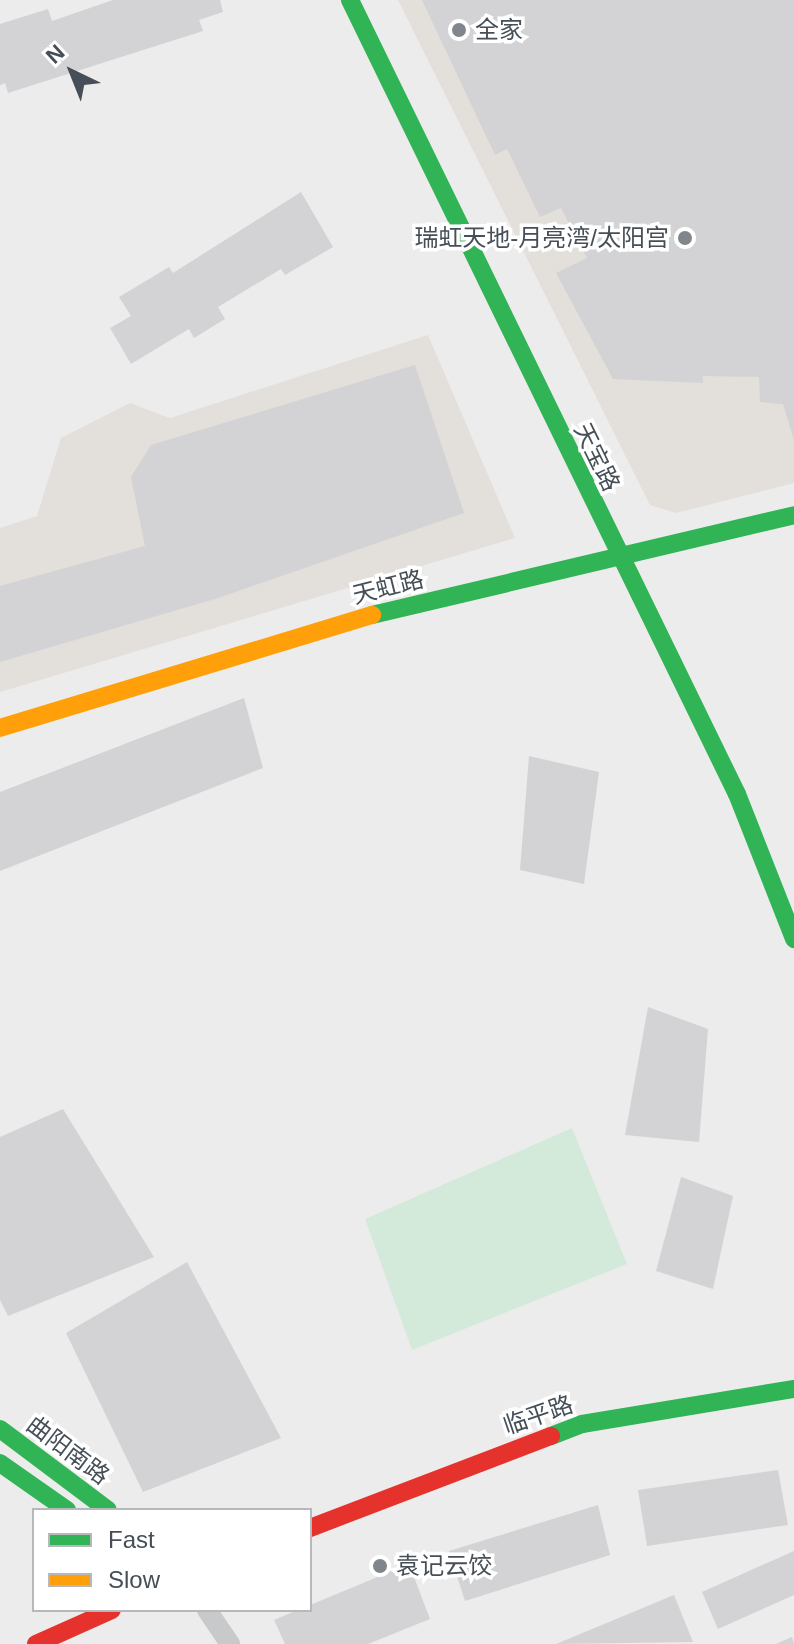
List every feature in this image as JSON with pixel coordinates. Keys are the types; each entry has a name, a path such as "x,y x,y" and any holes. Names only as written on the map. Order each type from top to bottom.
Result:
{"street":[{"name":"天宝路","path":"350,0 737,794 794,939"},
{"name":"天虹路","path":"0,728 383,612 794,515"},
{"name":"临平路","path":"312,1527 582,1424 794,1389"},
{"name":"曲阳南路","path":"0,1429 105,1508"},
{"name":"曲阳南路","path":"0,1463 64,1508"},
{"path":"36,1644 108,1612"},
{"path":"208,1612 230,1644"}],"shaded area":[{"name":"瑞虹天地-月亮湾/太阳宫","path":"398,0 794,0 794,483 676,513 650,505"},
{"path":"428,335 515,538 0,692 0,528 37,516 61,438 130,403 170,418"}],"green space":[{"path":"572,1128 627,1264 412,1350 365,1219"}],"building":[{"path":"113,0 220,0 223,12 199,20 203,31 8,93 5,83 0,85 0,24 48,9 52,21"},
{"name":"瑞虹天地-月亮湾/太阳宫","path":"422,0 794,0 794,440 783,404 760,402 759,377 703,376 703,383 613,379 556,273 587,258 561,208 540,217 507,149 495,155"},
{"path":"301,192 333,247 285,275 281,269 218,307 225,319 194,338 189,329 131,364 110,328 131,316 119,297 169,267 173,273"},
{"path":"415,365 464,513 218,598 0,662 0,586 145,546 131,477 151,445"},
{"path":"244,698 263,768 0,871 0,792"},
{"path":"529,756 599,772 584,884 520,870"},
{"path":"648,1007 708,1029 699,1142 625,1135"},
{"path":"63,1109 154,1257 8,1316 0,1300 0,1137"},
{"path":"681,1177 733,1196 713,1289 656,1271"},
{"path":"187,1262 281,1438 143,1492 66,1333"},
{"path":"778,1470 788,1525 647,1546 638,1490"},
{"path":"598,1505 610,1555 465,1601 449,1551"},
{"path":"794,1551 794,1595 718,1629 702,1592"},
{"path":"409,1564 430,1619 368,1644 285,1644 274,1620 293,1612 312,1612 312,1604"},
{"path":"674,1595 693,1642 556,1644"},
{"path":"792,1637 794,1644 776,1644"}],"traffic: fast":[{"path":"350,0 737,794 794,939"},
{"path":"372,615 794,515"},
{"path":"551,1436 582,1424 794,1389"},
{"path":"0,1429 105,1508"},
{"path":"0,1463 64,1508"}],"traffic: slow":[{"path":"0,728 372,615"}],"traffic: jam":[{"path":"312,1527 551,1436"},
{"path":"36,1644 108,1612"}],"place":[{"name":"全家","path":"459,30"},
{"name":"瑞虹天地-月亮湾/太阳宫","path":"685,238"},
{"name":"袁记云饺","path":"380,1566"}]}
